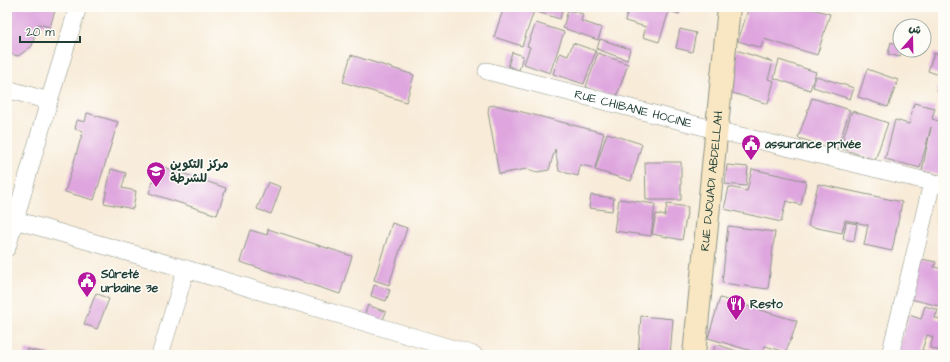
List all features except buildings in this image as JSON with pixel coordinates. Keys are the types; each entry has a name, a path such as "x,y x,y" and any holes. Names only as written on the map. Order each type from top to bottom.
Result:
{"main road":[{"name":"RUE DJOUADI ABDELLAH","path":"694,355 729,7"}],"street":[{"path":"7,248 49,101 78,7"},
{"name":"RUE CHIBANE HOCINE","path":"488,71 716,130 937,184"},
{"path":"7,89 49,101"},
{"path":"890,355 937,184"},
{"path":"15,220 186,269 474,355"},
{"path":"160,355 186,269"}],"place":[{"name":"assurance privée","path":"751,161"},
{"name":"مركز التكوين للشرطة","path":"156,188"},
{"name":"Sûreté urbaine 3e","path":"87,298"},
{"name":"Resto","path":"736,321"}]}
